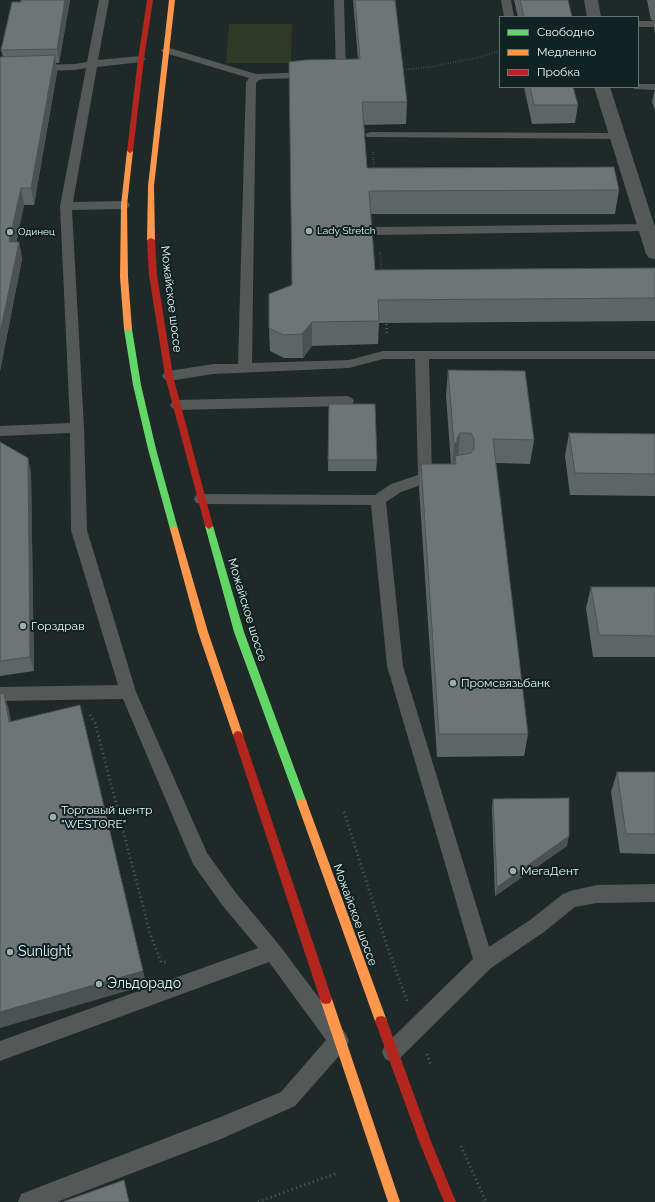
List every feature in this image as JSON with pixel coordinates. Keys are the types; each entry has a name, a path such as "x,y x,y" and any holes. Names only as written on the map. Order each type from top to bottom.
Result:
{"main road":[{"path":"150,0 141,59 124,205 124,277 128,327 137,385 152,449 203,632 394,1202"},
{"name":"Можайское шоссе","path":"172,0 151,186 150,224 153,275 169,376 201,499 239,632 426,1144 450,1202"}],"street":[{"path":"592,0 594,16"},
{"path":"602,88 655,254"}],"lane":[{"path":"28,1202 221,1128 288,1099 339,1041 274,952 229,899 200,858 128,692 79,530 77,428 66,206 94,64 104,0"},
{"path":"166,50 256,77 341,74 338,0"},
{"path":"506,0 509,16"},
{"path":"639,24 655,24"},
{"path":"0,68 75,67 111,60 141,59"},
{"path":"245,368 251,82 256,77"},
{"path":"639,87 655,87"},
{"path":"371,136 617,136"},
{"path":"66,206 124,205"},
{"path":"378,231 646,228"},
{"path":"422,354 425,478"},
{"path":"169,376 212,369 350,364 382,355 655,355"},
{"path":"177,405 347,401"},
{"path":"0,431 77,428"},
{"path":"201,499 378,500 396,488 425,478 456,474"},
{"path":"378,500 395,666 484,962"},
{"path":"0,694 128,692"},
{"path":"392,1052 484,962 538,926 570,900 597,894 655,894"},
{"path":"0,1050 274,952"}],"path":[{"path":"398,71 438,66 499,51"},
{"path":"75,693 95,723 150,933 161,962"},
{"path":"258,1202 338,1173"}],"green space":[{"path":"229,24 292,24 291,63 226,63"}],"building":[{"path":"21,0 65,0 57,49 1,50 12,2 21,2"},
{"path":"355,0 395,0 407,102 362,102 367,168 614,167 619,190 369,191 375,270 655,268 655,298 378,300 379,321 312,322 302,334 283,335 269,328 269,294 292,285 289,62 305,60 360,59"},
{"path":"520,0 568,0 572,16 524,16"},
{"path":"55,55 31,188 21,188 9,242 19,242 0,333 0,57"},
{"path":"530,88 573,88 578,105 534,105"},
{"path":"448,370 525,371 534,440 493,439 528,734 439,734 421,464 456,464 455,456 471,453 474,449 474,439 471,433 460,433 457,438 457,443 454,443"},
{"path":"329,404 375,404 377,460 328,460"},
{"path":"569,433 655,434 655,474 575,473"},
{"path":"0,442 28,458 30,657 0,661"},
{"path":"591,587 655,587 655,636 599,635"},
{"name":"Торговый центр \"WESTORE\"","path":"4,693 9,722 80,705 143,971 0,1012 0,694"},
{"path":"617,772 655,772 655,834 626,834"},
{"path":"569,798 569,836 497,887 493,799"},
{"path":"124,1180 129,1202 62,1202"}],"traffic: fast":[{"path":"128,329 137,385 152,449 174,529"},
{"path":"209,526 239,632 302,803"}],"traffic: slow":[{"path":"151,240 151,186 172,0"},
{"path":"128,329 124,277 124,205 130,151"},
{"path":"174,529 203,632 238,735"},
{"path":"302,803 381,1021"},
{"path":"326,999 394,1202"}],"traffic: jam":[{"path":"130,151 150,0"},
{"path":"151,240 153,275 169,376 209,526"},
{"path":"238,735 326,999"},
{"path":"381,1021 426,1144 450,1202"}],"place":[{"name":"Lady Stretch","path":"309,231"},
{"name":"Одинец","path":"10,232"},
{"name":"Горздрав","path":"23,626"},
{"name":"Промсвязьбанк","path":"453,683"},
{"name":"Торговый центр \"WESTORE\"","path":"53,817"},
{"name":"МегаДент","path":"513,871"},
{"name":"Sunlight","path":"10,952"},
{"name":"Эльдорадо","path":"99,984"}]}
